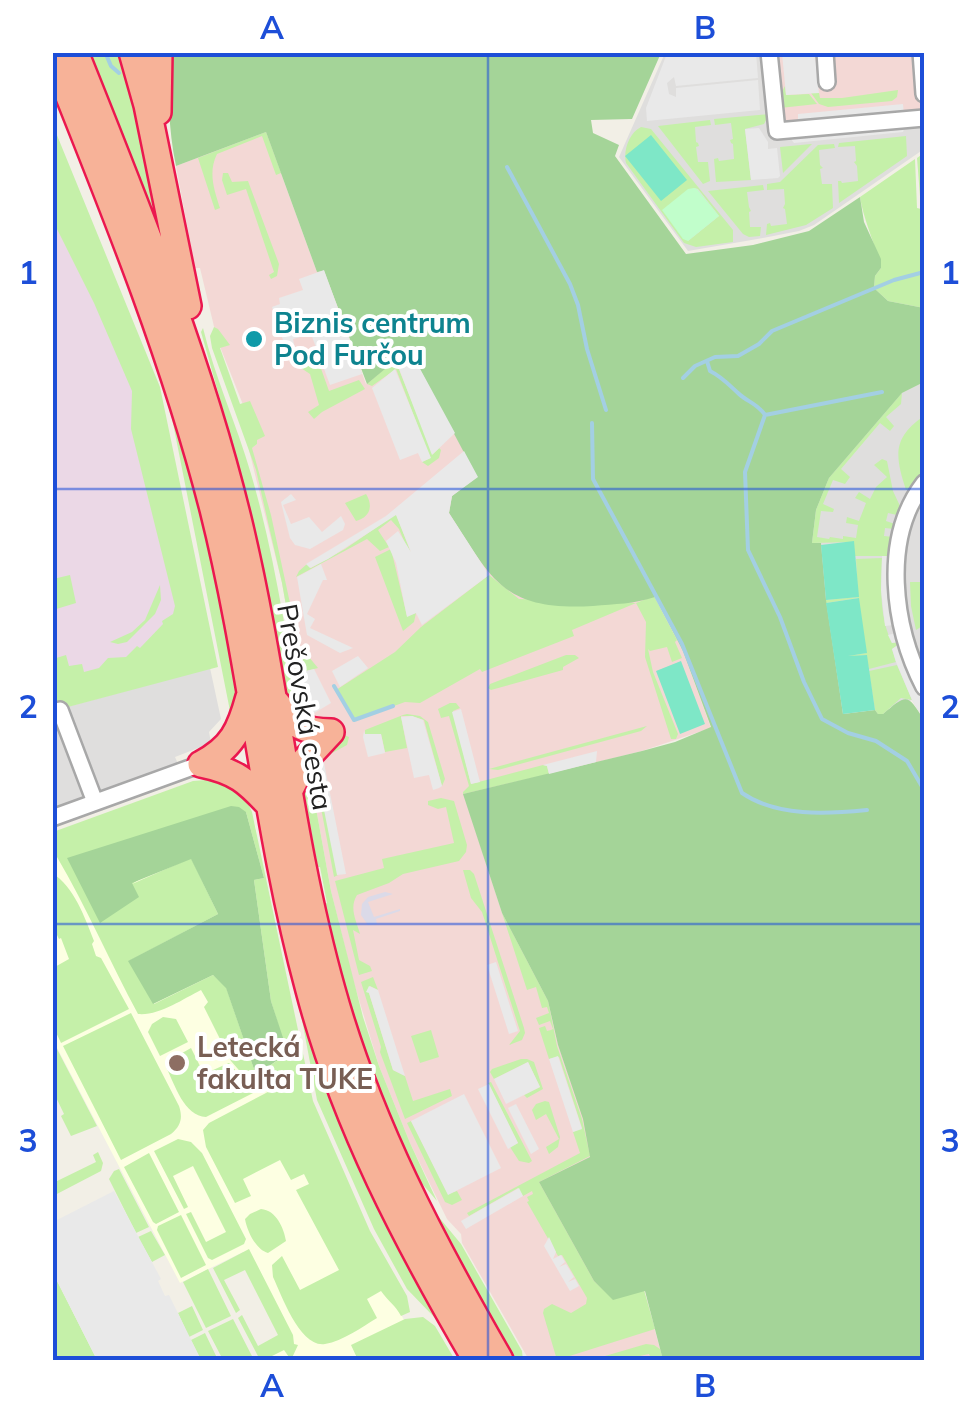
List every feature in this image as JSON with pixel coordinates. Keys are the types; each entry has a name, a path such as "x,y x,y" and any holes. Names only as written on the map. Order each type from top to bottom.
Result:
{"highway":[{"name":"Prešovská cesta","path":"76,52 194,365 239,524 300,958 323,1039 365,1151 393,1211 476,1360"},
{"path":"132,52 147,104 192,324 194,365"},
{"path":"157,158 158,52"},
{"name":"Prešovská cesta","path":"52,54 153,312 183,402 263,697"},
{"path":"263,697 300,727 331,732 305,760 280,799 229,771 200,764 215,757 263,697"},
{"name":"Prešovská cesta","path":"280,799 341,1023 384,1141 500,1360"}],"street":[{"path":"769,52 777,131 924,118"},
{"path":"824,52 827,82"},
{"path":"921,52 924,94"},
{"path":"924,483 904,519 898,573 902,623 924,686"},
{"path":"60,710 95,802"},
{"path":"52,818 200,764"}],"shaded area":[{"path":"665,53 769,53 924,118 924,149 814,225 688,251 619,157"},
{"path":"756,53 758,78 676,86 674,77 667,83 669,94 676,97 676,88 758,80 760,110 647,121 646,108 666,56"},
{"path":"769,53 921,53 924,118 777,131"},
{"path":"782,53 815,53 819,93 786,95"},
{"path":"903,104 903,132 794,143 790,138 798,124 798,114"},
{"path":"759,128 768,149 777,148 778,178 751,180 745,129"},
{"path":"266,132 317,272 324,270 366,384 409,348 478,477 654,596 683,651 711,728 642,751 464,795 502,913 548,1001 558,1045 644,1290 663,1360 529,1360 462,1243 461,1234 447,1219 379,1066 331,891 282,583 249,450 257,440 217,339 200,268 195,268 176,166"},
{"path":"52,203 127,354 210,668 53,711"},
{"path":"324,270 362,374 330,385 311,334 293,339 295,349 287,352 272,307 280,304 279,298 303,290 299,279"},
{"path":"412,354 455,433 432,455 398,366"},
{"path":"395,369 431,458 422,462 418,453 400,460 372,388"},
{"path":"924,382 924,720 912,700 889,708 843,714 812,543 829,478 902,393"},
{"path":"464,451 478,477 452,496 449,513 489,575 422,625 416,613 407,617 396,563 386,541 398,531 411,552 396,515 328,559 310,568 306,564 386,516"},
{"path":"291,494 296,500 283,505 291,524 309,517 322,532 341,516 343,530 310,549 295,545 281,502"},
{"path":"882,556 891,556 914,682 924,702 924,720 896,662 892,649 899,644 892,643 888,635 896,633 894,625 885,626"},
{"path":"321,564 327,580 323,580 307,614 315,619 310,628 353,648 340,653 307,635 297,577"},
{"path":"358,656 368,668 340,687 332,671"},
{"path":"210,668 221,719 209,732 211,743 175,757 183,775 53,818 52,711"},
{"path":"314,669 331,703 306,718 298,673"},
{"path":"461,709 480,782 471,784 452,712"},
{"path":"401,717 423,720 442,786 433,790 429,775 414,778"},
{"path":"364,731 381,734 385,753 368,757"},
{"path":"597,751 596,762 549,774 543,765"},
{"path":"323,758 346,874 337,875 314,760"},
{"name":"Letecká fakulta TUKE","path":"206,780 248,803 256,828 271,1001 396,1305 404,1320 448,1360 254,1360 290,1343 243,1252 180,1283 53,1040 53,837"},
{"path":"393,894 368,902 374,917 400,911 368,925 361,915 362,904 368,897"},
{"path":"496,962 518,1031 509,1034 487,965"},
{"path":"369,986 378,990 405,1076 393,1070 366,992"},
{"path":"558,1056 582,1129 573,1132 549,1059"},
{"path":"528,1062 540,1087 506,1104 494,1079"},
{"path":"489,1084 518,1143 508,1149 478,1089"},
{"path":"464,1094 501,1168 448,1195 411,1121"},
{"path":"516,1104 539,1149 531,1154 508,1108"},
{"path":"519,1188 523,1196 466,1229 461,1221"},
{"path":"114,1191 201,1360 97,1360 53,1273 53,1222"},
{"path":"549,1237 556,1252 553,1259 561,1255 565,1262 559,1267 566,1264 574,1277 568,1282 575,1279 579,1286 570,1291 544,1246"}],"green space":[{"path":"88,53 124,53 164,243"},
{"path":"165,53 661,53 632,119 591,120 593,133 619,145 615,156 686,254 753,245 809,231 860,197 864,222 881,259 874,288 888,301 924,308 924,382 902,393 829,478 816,510 812,543 821,543 843,714 875,710 883,714 906,699 924,720 924,1360 663,1360 645,1291 613,1300 594,1281 539,1182 590,1157 583,1119 548,1001 502,913 463,794 642,751 711,727 683,651 655,597 593,606 539,603 519,597 490,574 449,513 452,496 477,477 409,349 367,384 324,271 317,272 266,132 176,166"},
{"path":"785,86 786,95 809,94 817,104 780,108 779,97"},
{"path":"898,90 892,101 828,107 819,104 811,93 819,93 820,98 842,98"},
{"path":"769,114 764,124 745,129 751,180 716,182 714,159 734,159 731,123 715,125 714,119"},
{"path":"710,120 711,125 695,127 698,162 708,162 710,181 703,184 658,126"},
{"path":"52,123 160,387 218,667 53,711 53,659 66,655 69,666 82,664 84,672 99,668 108,658 126,657 173,614 175,606 131,429 132,391 53,221"},
{"path":"641,127 651,129 733,230 733,242 696,247 684,243 626,163 628,143","holes":["694,188 719,216 688,241"]},
{"path":"266,132 281,173 276,175 262,136 217,154 212,174 220,208 215,210 198,158"},
{"path":"651,135 687,180 661,201 625,156"},
{"path":"906,136 907,156 839,203 838,181 858,181 855,146 838,147 839,143"},
{"path":"812,144 783,173 780,147"},
{"path":"834,144 835,148 819,150 822,184 832,184 833,208 806,225 766,235 767,224 787,224 784,189 767,190 767,184 780,182 818,145"},
{"path":"924,153 924,308 888,301 874,288 875,276 881,268 860,197 915,159 917,208 921,209 917,158"},
{"path":"223,173 228,173 232,182 248,181 279,264 277,276 271,279 269,275 274,272 246,189 227,195"},
{"path":"763,185 764,190 747,192 750,227 761,227 760,236 743,234 708,191"},
{"path":"694,188 719,216 688,241 662,210"},
{"path":"214,327 230,345 220,348 240,404 250,401 265,436 252,448 299,645 318,668 298,673 256,470 212,348 210,336"},
{"path":"203,328 259,505 302,722 290,707 259,554"},
{"path":"409,348 412,354 398,367 433,454 441,450 439,458 428,466 422,462 430,458 396,369 372,386 367,384"},
{"path":"319,363 329,391 359,380 365,389 314,419 308,412 319,405 310,374 301,368"},
{"path":"902,393 901,404 886,417 894,426 890,431 880,423 841,469 850,477 845,484 833,480 823,504 834,509 821,511 817,537 856,538 858,525 846,523 847,517 859,521 866,503 855,498 859,492 870,499 887,477 874,465 882,459 887,461 900,506 897,515 888,513 886,521 895,524 894,529 885,528 884,536 893,537 891,556 855,556 853,542 812,543 816,510 829,478"},
{"path":"168,398 196,493 227,636 238,699 233,726"},
{"path":"924,416 924,471 906,490 899,448 906,432"},
{"path":"366,494 369,510 356,521 345,503"},
{"path":"396,514 411,553 391,520 378,530 389,547 380,551 367,539 296,577 307,564 311,568 345,549"},
{"path":"854,541 859,597 826,600 821,545"},
{"path":"391,549 407,616 416,613 414,622 403,631 375,557"},
{"path":"882,558 885,623 892,643 899,645 892,649 896,662 869,669 866,655 834,658 866,653 858,598 826,600 858,597 856,559"},
{"path":"70,575 76,603 53,610 53,579"},
{"path":"489,575 519,599 636,603 572,630 574,636 482,672 480,669 420,703 405,702 353,718 336,690 395,652"},
{"path":"910,582 924,582 924,625 916,630 911,606"},
{"path":"160,585 161,600 155,614 127,642 110,642 132,632 145,620"},
{"path":"654,596 677,640 682,658 672,662 667,647 648,649 678,734 676,739 671,739 645,657 646,622 636,603"},
{"path":"859,598 867,653 848,656 867,655 875,710 843,714 826,603"},
{"path":"566,655 579,658 563,670 488,688 490,684"},
{"path":"681,661 705,724 680,734 656,671"},
{"path":"897,665 912,700 901,698 878,714 869,671"},
{"path":"450,703 460,708 453,711 471,784 543,765 549,774 463,794 469,786 449,716 441,718 438,709"},
{"path":"403,715 420,716 428,722 445,779 442,786 424,720 401,716 407,748 385,752 381,734 365,734 365,730"},
{"path":"647,726 641,731 498,770 489,769"},
{"path":"344,735 349,737 347,745 323,758 338,875 334,877 312,760"},
{"path":"308,764 331,891 363,1017 379,1066 437,1201 415,1174 403,1151 347,999 324,904 327,903 302,782"},
{"path":"193,781 228,786 240,793 252,812 313,1101 370,1231 407,1296 410,1312 401,1316 381,1291 367,1299 377,1318 325,1344 316,1343 300,1330 273,1277 272,1265 282,1256 300,1290 339,1270 296,1190 309,1184 304,1174 291,1180 280,1160 243,1179 251,1196 235,1203 206,1147 203,1130 209,1123 287,1082 286,1077 257,1091 231,1061 204,1007 208,1002 201,990 162,1010 138,1014 68,876 57,857 53,858 53,832","holes":["246,812 264,878 254,880 271,1001 287,1054 256,1075 226,987 213,975 154,1004 129,961 218,914 191,858 132,884"]},
{"path":"428,801 454,801 466,852 459,861 403,874 357,895 353,909 360,934 353,930 359,960 372,971 359,975 335,881 384,868 382,859 454,843 446,807 428,805"},
{"path":"231,806 246,812 264,878 254,880 271,1001 288,1053 256,1075 226,988 213,975 153,1004 128,961 218,914 191,859 132,883 139,897 100,923 67,858"},
{"path":"463,870 474,874 524,1028 522,1040 509,1045 520,1031 482,912 471,898"},
{"path":"52,873 78,903 96,956 101,958 129,1009 61,1043 53,1026 53,968 69,959 53,927"},
{"path":"502,913 548,1001 557,1046 582,1119 590,1156 539,1182 594,1281 613,1299 644,1290 655,1329 557,1360 544,1309 552,1304 571,1313 586,1304 587,1298 527,1202 532,1191 523,1196 518,1188 469,1216 467,1213 580,1153 573,1132 582,1128 559,1057 549,1059 539,1028 553,1029 550,1021 539,1025 536,1018 549,1013 547,1007 542,1008 536,987 527,990"},
{"path":"373,977 378,990 370,986 369,993 393,1070 405,1076 413,1101 450,1089 452,1096 405,1119 380,1052 361,982"},
{"path":"300,1009 329,1097 360,1173 436,1319 407,1289 374,1229 317,1100"},
{"path":"131,1013 179,1106 181,1118 171,1134 121,1160 63,1046"},
{"path":"163,1017 176,1019 188,1042 160,1056 148,1032"},
{"path":"431,1030 439,1057 420,1063 411,1036"},
{"path":"191,1048 204,1074 229,1063 255,1092 206,1117 192,1111 166,1067 168,1061"},
{"path":"57,1049 97,1126 71,1136 53,1091 53,1051"},
{"path":"521,1059 534,1062 543,1089 527,1098 524,1095 540,1087 528,1062 494,1079 490,1072"},
{"path":"491,1082 532,1161 529,1163 519,1161 510,1147 518,1143 488,1083"},
{"path":"549,1102 560,1137 558,1147 549,1154 546,1147 559,1139 546,1114 536,1120 532,1110"},
{"path":"411,1121 448,1194 457,1191 462,1200 452,1205 445,1202 407,1123"},
{"path":"178,1139 191,1142 202,1153 246,1239 244,1244 212,1260 186,1214 191,1212 206,1242 226,1232 193,1166 173,1176 188,1207 184,1209 154,1151"},
{"path":"98,1152 103,1163 101,1171 53,1196 53,1183 96,1162 93,1155"},
{"path":"149,1153 179,1212 156,1224 124,1167"},
{"path":"119,1169 149,1227 136,1233 109,1179"},
{"path":"428,1204 461,1244 522,1351 523,1360 515,1360"},
{"path":"261,1209 275,1216 286,1241 268,1253 253,1239 245,1219"},
{"path":"181,1215 206,1265 181,1278 157,1230"},
{"path":"151,1231 165,1255 152,1262 138,1237"},
{"path":"249,1249 294,1344 298,1345 291,1360 284,1350 260,1360 238,1318 242,1315 258,1346 278,1335 245,1270 224,1280 240,1310 236,1313 213,1268"},
{"path":"208,1269 231,1316 206,1328 183,1282"},
{"path":"53,1273 97,1360 53,1360"},
{"path":"192,1306 203,1330 189,1337 178,1313"},
{"path":"423,1317 435,1326 455,1360 358,1360 351,1345 405,1319"},
{"path":"233,1319 254,1360 223,1360 208,1331"},
{"path":"205,1333 218,1360 201,1360 191,1340"},
{"path":"646,1344 660,1349 663,1360 652,1360 649,1354 600,1360 605,1356"}],"waterway":[{"path":"105,52 119,73"},
{"path":"507,167 570,284 606,410"},
{"path":"683,378 695,366 715,357 738,356 772,331 894,280 924,272"},
{"path":"707,361 710,371 765,415"},
{"path":"765,415 882,392"},
{"path":"765,415 745,472 748,550 822,719 848,733 876,741 907,761 924,790"},
{"path":"592,423 593,479 682,644 742,793 786,810 867,810"},
{"path":"334,686 354,720"},
{"path":"354,720 393,706"}],"place":[{"name":"Biznis centrum Pod Furčou","path":"254,339"},
{"name":"Letecká fakulta TUKE","path":"177,1063"}]}
